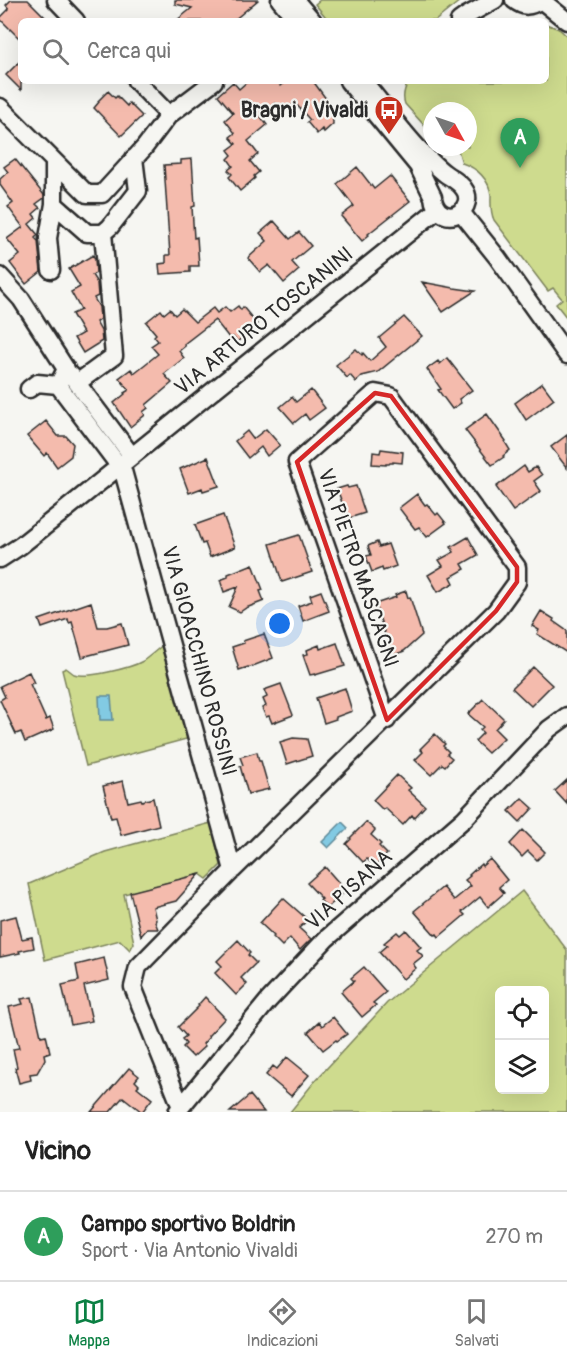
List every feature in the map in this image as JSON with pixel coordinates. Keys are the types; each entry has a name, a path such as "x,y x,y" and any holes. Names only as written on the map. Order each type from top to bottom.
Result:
{"street":[{"path":"56,0 73,18"},
{"path":"280,0 300,16"},
{"path":"463,18 495,0"},
{"path":"514,0 523,6 533,6 541,0 567,21"},
{"path":"139,84 169,115"},
{"path":"0,107 87,194 102,194 169,115 210,84"},
{"path":"369,87 418,148 465,190 467,196 465,208 461,212 451,216 446,215 435,204 418,166 369,87"},
{"path":"54,204 87,232 103,233 138,191 134,158"},
{"path":"51,270 48,238 54,204 54,161"},
{"path":"435,204 437,188 441,184 452,181 457,183"},
{"name":"VIA ARTURO TOSCANINI","path":"0,558 28,539 126,461 435,204"},
{"path":"461,212 497,257 567,355"},
{"path":"29,389 37,383 58,385 72,376 103,364 114,356 103,233"},
{"path":"0,276 21,299 126,461"},
{"path":"58,385 126,461"},
{"name":"VIA PIETRO MASCAGNI","path":"179,1110 133,987 138,967 233,870 387,720 496,611 517,582 517,567 391,396 375,393 297,462 387,720"},
{"name":"VIA GIOACCHINO ROSSINI","path":"126,461 123,471 233,870"},
{"name":"VIA PISANA","path":"179,1110 268,1001 326,939 464,819 549,729 567,716"}],"highlighted area":[{"path":"375,393 391,396 517,567 517,582 496,611 387,720 297,462"}],"green space":[{"path":"320,0 461,0 439,18 327,18 315,4"},
{"path":"549,25 559,29 567,36 567,318 556,304 562,299 553,288 548,291 494,220 491,211 490,189 485,179 473,168 462,163 460,156 477,156 477,102 423,102 423,124 405,104 408,84 549,84"},
{"path":"165,643 190,738 86,766 62,670 66,668 74,674 88,675 119,670 143,661"},
{"path":"211,823 221,865 207,879 200,874 124,894 134,943 130,950 120,940 45,960 29,884 105,852"},
{"path":"522,891 567,950 567,1112 290,1112 315,1081 387,1003"}],"water":[{"path":"99,696 111,696 113,720 100,720"},
{"path":"342,822 348,828 328,848 322,842"}],"building":[{"path":"11,0 28,0 46,18 18,18 18,37 0,19 9,9 6,5"},
{"path":"175,0 258,0 237,18 180,18 192,8 175,4"},
{"path":"18,63 18,84 21,84 21,90 6,75"},
{"path":"231,84 235,84 239,89 245,84 279,84 281,86 283,84 315,84 332,107 333,124 324,132 322,129 317,134 307,122 310,120 295,103 283,112 275,103 261,117 267,125 248,141 258,154 250,161 259,172 240,191 229,177 232,174 228,170 233,166 228,159 232,155 228,150 236,144 230,137 235,133 225,120 233,113 218,95"},
{"path":"108,91 127,106 129,103 142,116 121,136 94,108"},
{"path":"15,159 44,195 44,198 36,204 40,208 33,214 36,218 29,224 38,235 35,238 38,241 41,272 26,284 10,263 20,255 7,239 23,227 8,207 13,203 0,185 0,179 8,172 4,167"},
{"path":"192,159 195,206 192,207 194,238 197,237 199,266 190,266 190,272 160,274 159,264 166,263 166,255 170,255 164,165 181,164 181,160"},
{"path":"357,167 374,189 390,176 410,201 362,241 341,216 354,206 337,184"},
{"path":"274,221 290,239 299,232 311,246 292,262 299,270 284,283 269,265 260,272 248,258 267,241 260,233"},
{"path":"93,255 96,273 92,275 97,283 98,296 94,298 99,307 100,319 96,322 101,331 102,341 83,353 74,338 83,333 72,314 81,310 71,292 80,287 69,269"},
{"path":"422,282 454,288 475,291 443,312"},
{"path":"238,306 241,310 243,307 257,324 254,328 237,342 233,337 230,339 215,320 184,344 185,346 179,351 184,358 164,374 172,383 146,405 148,408 143,412 145,415 130,427 114,403 129,390 119,378 131,369 134,373 158,354 151,346 158,341 154,336 156,334 146,322 161,310 164,314 170,309 175,315 182,309 195,322 213,308 217,313 225,307 230,312"},
{"path":"404,317 422,336 378,372 362,376 356,382 350,375 347,378 336,365 356,349 370,361 386,347 379,338"},
{"path":"447,358 472,390 459,399 461,403 452,409 438,390 441,389 427,369 438,361 440,364"},
{"path":"542,383 554,399 526,420 515,403"},
{"path":"311,390 325,408 309,420 305,414 294,423 280,407 292,397 296,402"},
{"path":"487,414 510,450 492,465 465,430"},
{"path":"46,421 58,436 66,436 73,444 71,456 57,467 47,453 44,456 27,436"},
{"path":"266,429 280,445 267,456 261,447 248,458 235,441 247,431 253,439"},
{"path":"567,435 567,468 551,447"},
{"path":"381,449 403,452 402,463 372,464 373,452 380,453"},
{"path":"208,457 219,486 203,491 202,488 189,493 180,469"},
{"path":"524,466 528,472 536,467 542,475 534,481 541,491 513,511 496,487"},
{"path":"347,486 348,488 356,486 365,513 346,519 337,489"},
{"path":"417,494 425,505 427,504 436,515 438,513 446,523 427,537 419,527 415,529 399,508"},
{"path":"223,515 235,547 210,557 195,525"},
{"path":"299,535 312,572 282,582 270,544"},
{"path":"468,537 478,555 462,564 465,569 451,577 454,583 438,592 428,575 443,566 439,560 454,552 451,547"},
{"path":"377,542 379,547 388,544 396,566 372,572 366,556 371,555 368,546"},
{"path":"253,564 263,590 260,591 264,601 240,612 229,607 238,587 224,592 220,580 228,577 228,574"},
{"path":"321,591 329,611 303,621 298,606 312,601 310,595"},
{"path":"406,591 422,635 404,651 392,656 375,604"},
{"path":"91,602 98,627 122,623 128,645 82,657 72,622 69,623 68,619 42,628 39,620"},
{"path":"541,611 567,631 567,653 537,634 539,630 532,626"},
{"path":"264,634 273,658 239,670 232,647"},
{"path":"337,643 345,666 310,675 303,655 308,654 307,650 319,645 320,649"},
{"path":"533,667 552,685 531,706 512,688"},
{"path":"29,672 34,683 30,684 46,720 50,718 54,729 25,742 21,732 16,734 0,700 5,697 0,686"},
{"path":"281,684 293,715 272,723 262,708 266,706 263,699 267,697 264,690"},
{"path":"345,688 352,711 324,723 316,698"},
{"path":"483,699 504,719 495,729 504,738 488,753 475,741 483,733 480,730 483,727 468,714"},
{"path":"435,734 445,744 443,746 449,752 447,754 452,758 445,766 442,764 431,775 415,760 423,752 420,749"},
{"path":"293,738 307,739 312,756 287,764 280,742"},
{"path":"257,752 269,789 248,794 240,766 243,765 240,757"},
{"path":"397,775 411,788 408,790 425,806 414,818 412,815 403,825 373,800"},
{"path":"567,780 567,804 555,791"},
{"path":"123,781 128,802 153,798 159,825 121,835 116,817 111,818 103,786"},
{"path":"522,798 533,808 520,822 509,811"},
{"path":"366,822 375,830 371,835 381,844 379,846 387,854 375,866 367,859 363,862 346,844"},
{"path":"523,830 545,852 537,860 528,851 522,857 510,844"},
{"path":"490,859 507,880 499,887 504,893 488,907 480,897 462,912 465,915 439,937 435,935 414,911 443,887 454,900 471,886 465,880 469,875"},
{"path":"325,867 346,891 327,908 307,883"},
{"path":"200,874 176,901 153,907 158,929 147,929 141,936 130,892"},
{"path":"283,898 308,920 299,928 311,939 300,950 290,938 282,946 260,923"},
{"path":"16,916 22,939 32,937 34,948 0,957 0,920"},
{"path":"406,930 421,947 417,950 423,956 413,964 416,968 403,979 379,952 387,945 384,943 397,932 400,935"},
{"path":"238,940 256,963 241,978 247,984 236,995 215,973 222,966 217,961"},
{"path":"104,958 109,980 84,986 92,1021 71,1025 62,985 79,981 76,965"},
{"path":"364,967 386,992 362,1017 341,992 354,981 351,978"},
{"path":"32,997 41,1036 46,1035 50,1052 44,1054 45,1059 37,1073 30,1074 31,1080 19,1083 13,1049 19,1048 9,1007 23,1004 21,999"},
{"path":"205,997 225,1018 208,1036 203,1044 205,1046 193,1057 183,1047 186,1044 182,1039 186,1036 178,1027"},
{"path":"333,1017 347,1034 323,1050 308,1032 319,1022 322,1026"},
{"path":"287,1057 309,1075 291,1096 266,1075 273,1066 277,1069"},
{"path":"129,1068 139,1076 135,1081 139,1085 137,1087 152,1099 142,1112 123,1097 110,1112 91,1112"},
{"path":"250,1095 264,1112 230,1112"}],"place":[{"name":"Bragni / Vivaldi","path":"389,136"},
{"name":"Campo sportivo Boldrin","path":"520,168"}]}
